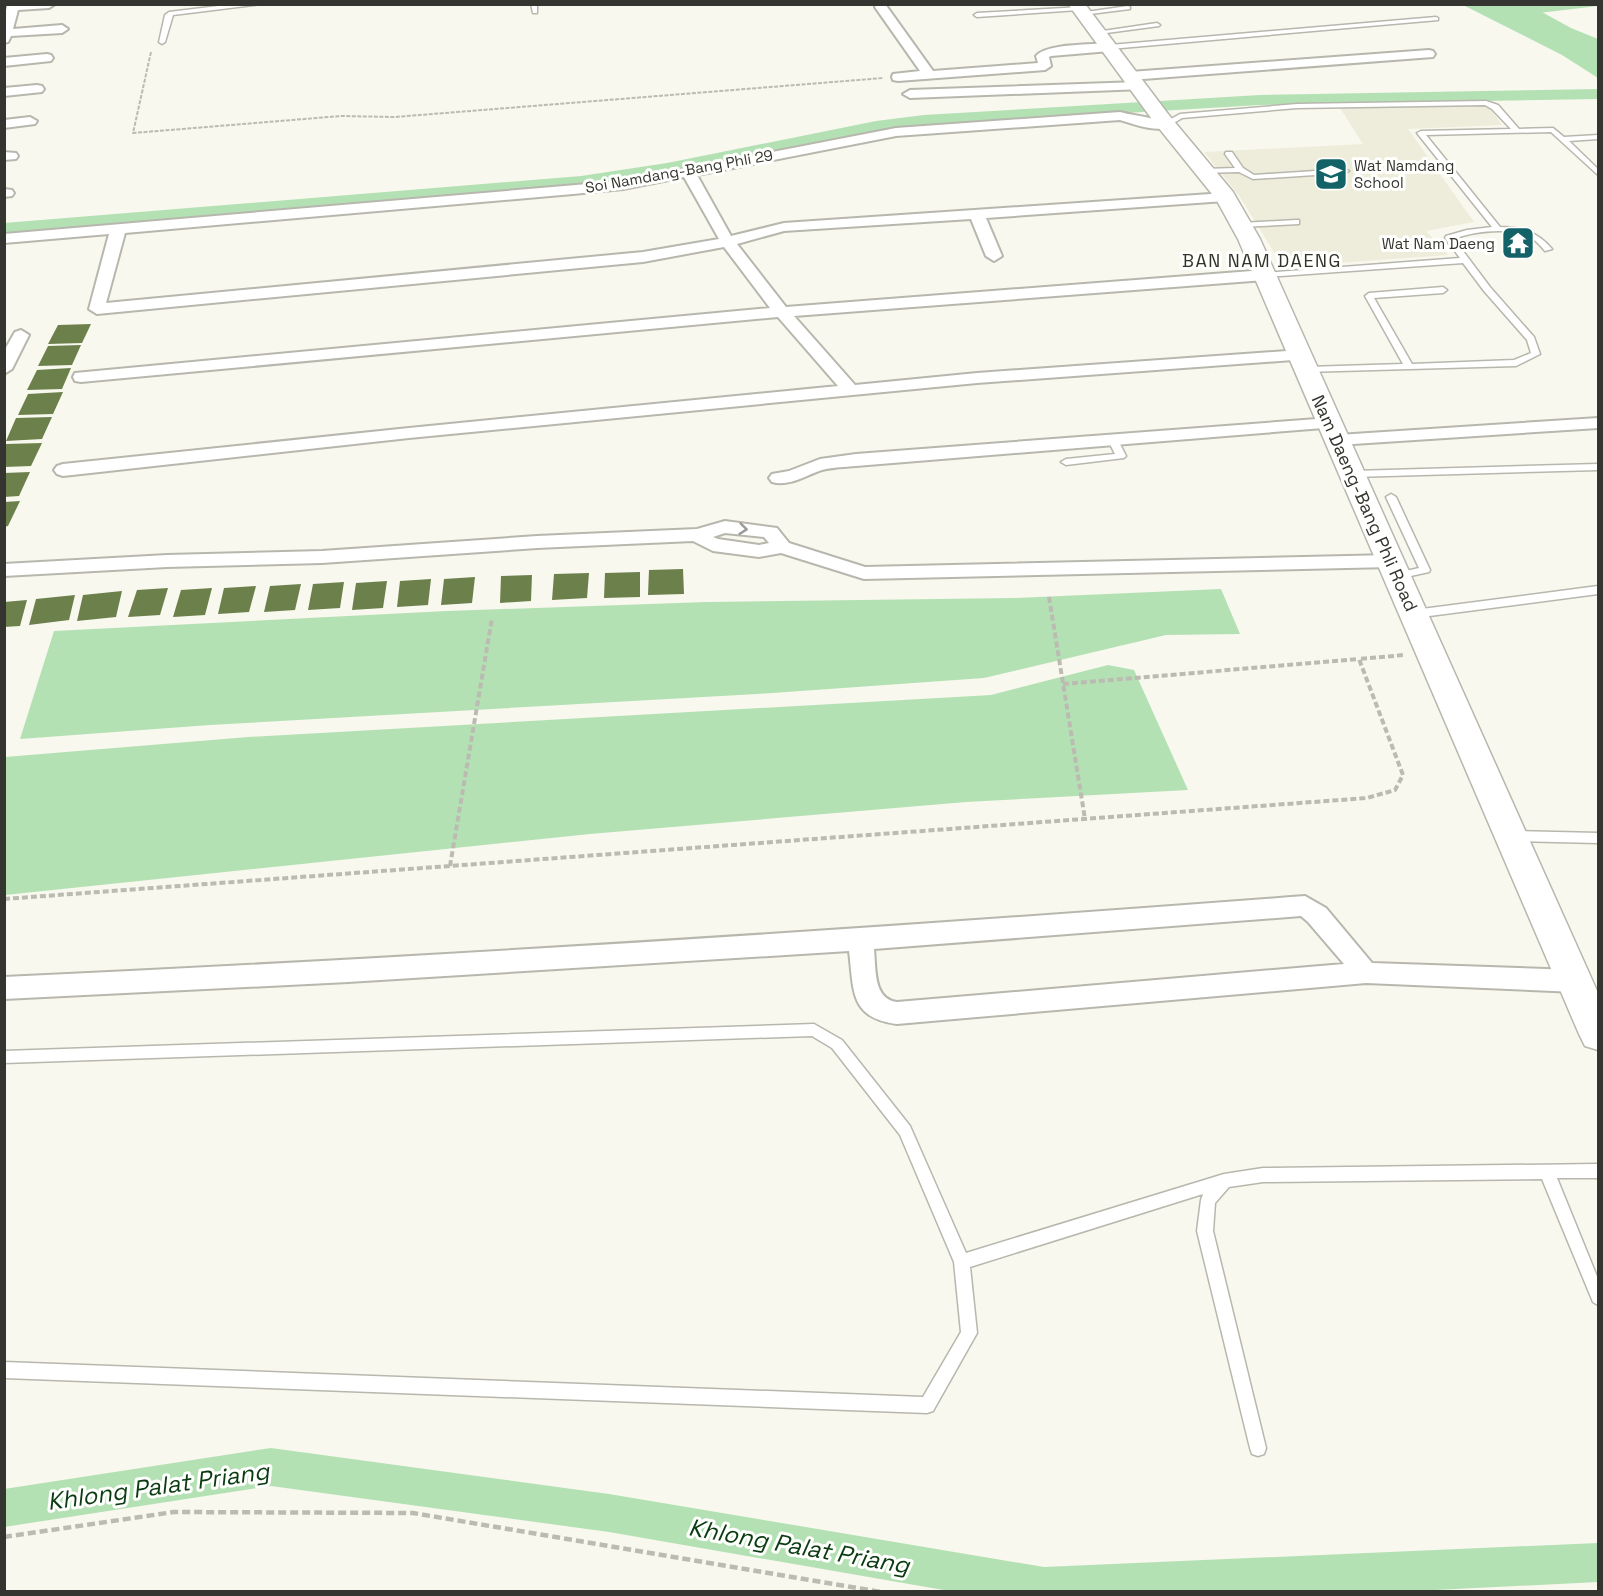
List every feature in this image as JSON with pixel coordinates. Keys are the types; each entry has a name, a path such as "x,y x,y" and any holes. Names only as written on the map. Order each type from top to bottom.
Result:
{"main road":[{"name":"Nam Daeng-Bang Phli Road","path":"1079,8 1159,115 1225,197 1241,225 1596,1023"}],"street":[{"path":"49,4 15,6 5,36 62,29"},
{"path":"881,7 908,42 929,75"},
{"path":"898,77 1045,66 1042,56 1048,52 1104,40"},
{"path":"910,94 976,90 1036,91 1103,88 1132,79 1429,54"},
{"path":"4,62 47,58"},
{"path":"4,92 37,89"},
{"name":"Soi Namdang-Bang Phli 29","path":"4,239 623,185 896,132 1120,116 1148,123 1159,115"},
{"path":"4,124 30,121"},
{"path":"688,173 703,206 726,242 850,390"},
{"path":"118,230 97,309 643,257 726,242 784,227 1225,197"},
{"path":"977,214 994,256"},
{"path":"81,377 783,312 1265,275"},
{"path":"4,369 21,335"},
{"path":"63,470 976,378 1304,363"},
{"path":"778,478 792,476 820,465 856,460 1113,440 1599,423"},
{"path":"4,570 156,561 322,557 537,542 697,535 713,545 759,551 782,547 864,573 1394,568"},
{"path":"4,988 348,972 860,940 1305,906 1317,915 1366,973"},
{"path":"860,940 868,998 881,1011 897,1013 1366,973 1576,981"}],"lane":[{"path":"162,42 168,15 171,13 258,4"},
{"path":"977,15 1079,8 1128,8"},
{"path":"1104,40 1436,19"},
{"path":"1104,40 1157,25"},
{"path":"1159,115 1180,116 1297,106 1486,103 1495,107 1516,130"},
{"path":"1498,230 1421,133 1553,130 1599,173"},
{"path":"1564,139 1599,137"},
{"path":"1229,154 1240,170 1253,177 1345,171"},
{"path":"1205,171 1240,170"},
{"path":"1241,225 1296,222"},
{"path":"1304,363 1410,366 1516,363 1536,354 1531,339 1464,260 1449,238 1458,233 1498,230 1533,235 1548,249"},
{"path":"1265,275 1464,260"},
{"path":"1410,366 1368,296 1443,290"},
{"path":"1066,462 1120,456 1113,440"},
{"path":"1353,474 1599,467"},
{"path":"1391,497 1425,570 1394,568"},
{"path":"1414,614 1599,590"},
{"path":"1512,836 1599,838"},
{"path":"4,1057 814,1030 837,1044 905,1131 962,1262 969,1333 927,1406 4,1370"},
{"path":"962,1262 1225,1181 1263,1175 1599,1171"},
{"path":"1547,1172 1599,1297"},
{"path":"1225,1181 1208,1200 1205,1231 1257,1448"}],"path":[{"path":"152,47 133,133 340,116 395,117 898,77"},
{"path":"1049,597 1085,819"},
{"path":"450,866 492,618"},
{"path":"1063,684 1432,653"},
{"path":"4,899 1367,798 1395,790 1403,775 1359,659"},
{"path":"4,1537 174,1512 412,1513 881,1592"}],"shaded area":[{"path":"1463,5 1529,5 1571,28 1598,39 1598,78 1562,55"},
{"name":"Wat Namdang School","path":"1486,103 1502,125 1408,129 1474,222 1426,231 1448,255 1283,267 1240,197 1204,152 1363,144 1340,108"},
{"path":"1221,589 1240,634 1166,635 984,678 757,694 210,725 20,739 54,631 447,611 706,602 1015,598"},
{"path":"1108,665 1134,670 1188,790 966,802 590,834 5,895 5,757 248,737 991,695"}],"building":[{"path":"91,324 82,343 48,344 58,325"},
{"path":"81,345 72,365 38,366 48,346"},
{"path":"71,368 62,389 27,390 37,370"},
{"path":"63,392 53,414 18,415 28,394"},
{"path":"52,417 42,439 6,441 16,418"},
{"path":"42,443 31,466 4,467 6,444"},
{"path":"30,472 19,496 4,497 4,473"},
{"path":"20,501 8,526 4,527 4,502"},
{"path":"683,569 684,594 648,595 649,570"},
{"path":"640,572 640,597 604,598 605,573"},
{"path":"589,573 587,598 552,600 554,574"},
{"path":"532,575 531,601 500,603 501,576"},
{"path":"475,577 472,603 441,605 444,579"},
{"path":"431,579 428,605 397,607 400,581"},
{"path":"387,581 383,608 352,610 356,583"},
{"path":"344,582 340,608 308,610 313,584"},
{"path":"301,584 295,610 264,612 270,586"},
{"path":"256,586 249,612 218,614 224,588"},
{"path":"168,588 160,615 128,617 137,590"},
{"path":"212,588 205,615 173,617 181,590"},
{"path":"122,591 116,617 77,621 83,595"},
{"path":"75,595 69,620 29,625 36,599"},
{"path":"27,600 20,626 4,627 4,602"}],"waterway":[{"path":"1513,12 1593,4"},
{"path":"4,228 581,181 667,168 876,126 924,120 1260,100 1598,94"},
{"name":"Khlong Palat Priang","path":"4,1508 271,1467 609,1513 1044,1587 1598,1563"}],"place":[{"name":"Wat Namdang School","path":"1331,174"},
{"name":"Wat Nam Daeng","path":"1518,243"}],"district":[{"name":"BAN NAM DAENG","path":"1262,260"}]}
